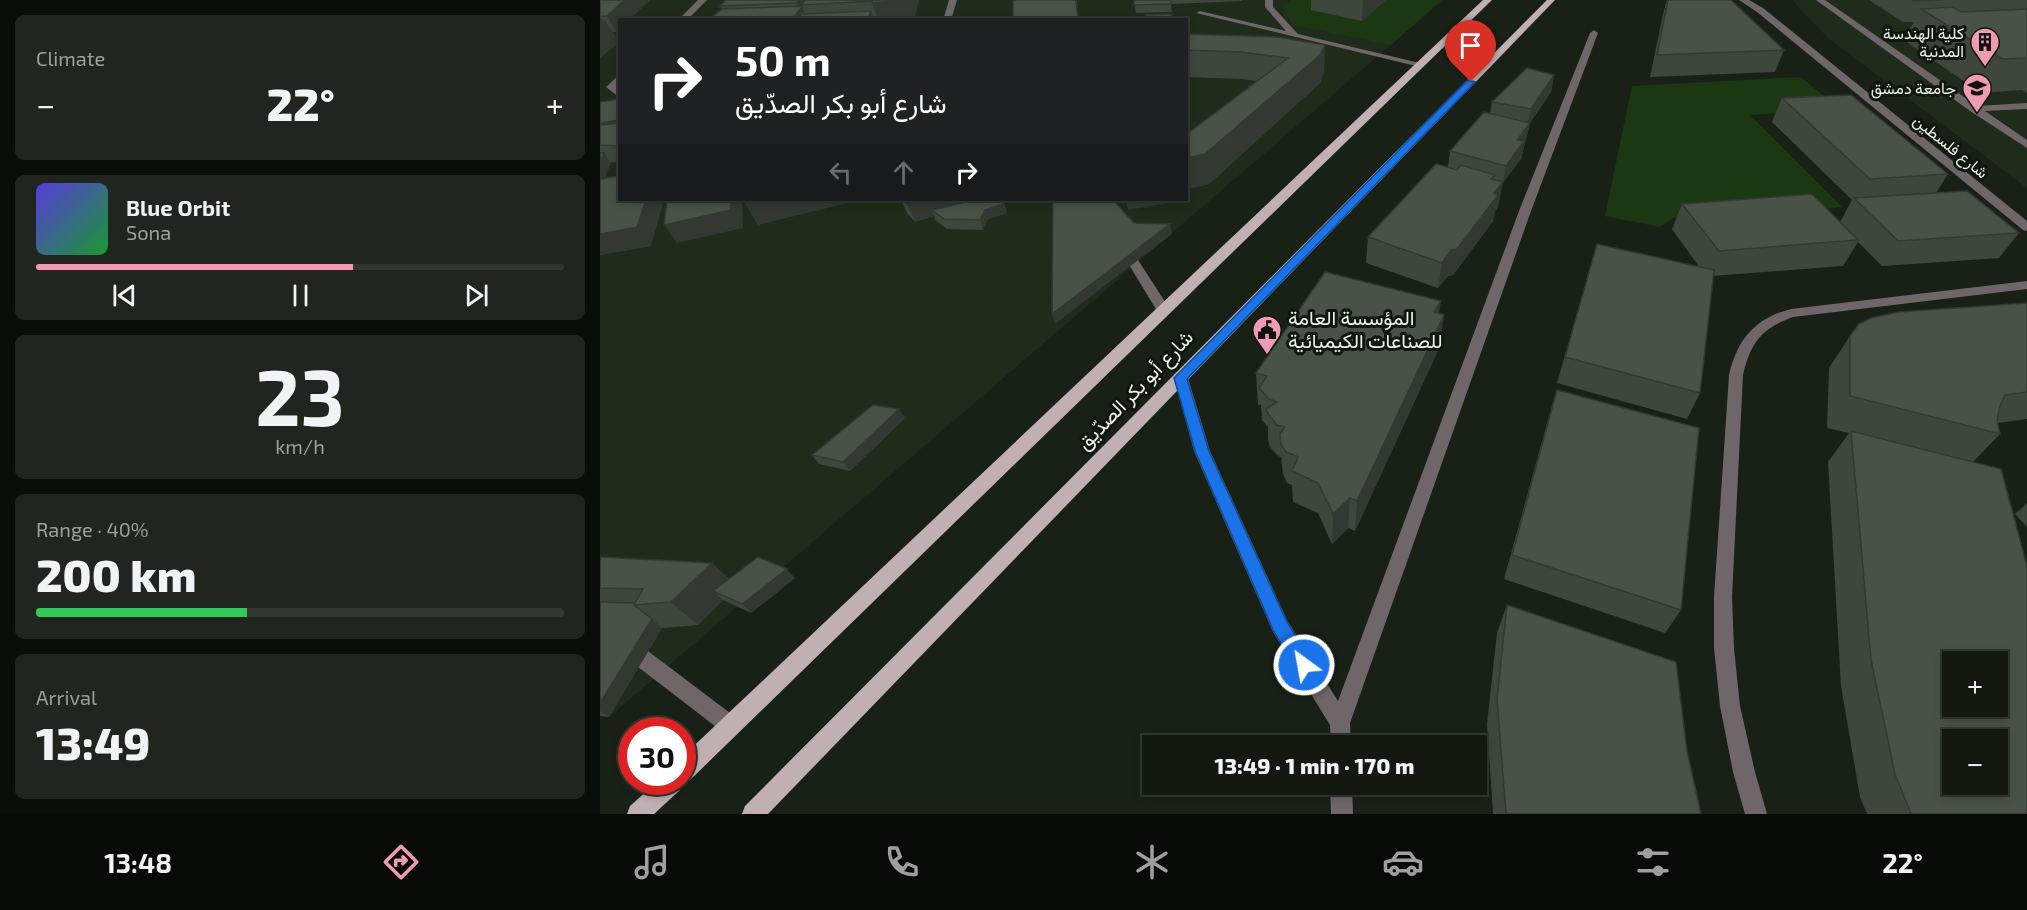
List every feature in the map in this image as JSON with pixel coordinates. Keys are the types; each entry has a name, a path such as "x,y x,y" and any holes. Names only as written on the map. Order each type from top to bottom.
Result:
{"main road":[{"name":"شارع أبو بكر الصدّيق","path":"696,759 1488,0"},
{"name":"شارع أبو بكر الصدّيق","path":"753,814 1551,0"},
{"path":"638,814 658,795"}],"street":[{"path":"684,18 703,0"},
{"path":"948,18 952,0"},
{"path":"1269,0 1269,7 1295,36"},
{"path":"1820,0 1972,109 2027,145"},
{"name":"شارع فلسطين","path":"1746,1 1760,9 2027,227"},
{"path":"1200,13 1420,64"},
{"path":"1341,735 1340,723 1525,211 1594,33"},
{"path":"618,79 611,87 618,93"},
{"path":"1972,109 2027,106"},
{"path":"1134,263 1164,311"},
{"path":"1756,814 1744,772 1730,706 1724,648 1724,597 1736,375 1739,358 1746,343 1756,330 1772,320 1791,314 2027,285"},
{"path":"1180,378 1202,451 1280,626 1340,723"},
{"path":"600,650 633,651 731,726"},
{"path":"1341,795 1342,814"}],"shaded area":[{"path":"600,0 1443,0 609,717 600,716"},
{"name":"جامعة دمشق","path":"1792,0 2027,0 2027,188 1828,38"}],"green space":[{"path":"1291,0 1441,0 1391,45 1292,25 1283,7"},
{"path":"1801,77 1839,109 1750,115 1842,207 1673,218 1660,227 1605,216 1632,86"}],"building":[{"path":"600,0 625,0 607,16 600,16"},
{"path":"726,0 799,0 797,3 720,6"},
{"path":"805,0 905,0 801,5"},
{"path":"1013,0 1076,0 1078,18 1013,18"},
{"path":"1134,0 1171,0 1171,4 1134,5"},
{"path":"1668,0 1731,0 1784,50 1657,55"},
{"path":"803,6 793,18 711,18 722,9"},
{"path":"1953,7 1961,12 2027,9 2027,58 2002,59 1921,9"},
{"path":"871,11 868,18 799,18 801,14"},
{"path":"1172,14 1172,18 1146,18 1146,15"},
{"path":"1188,34 1277,37 1325,45 1320,55 1205,154 1188,158 1188,133 1288,58 1240,52 1188,50"},
{"path":"1527,68 1554,75 1531,109 1492,102"},
{"path":"1851,95 1948,174 1870,179 1782,98"},
{"path":"618,99 618,120 600,123 600,102"},
{"path":"1484,112 1530,123 1517,140 1524,141 1506,166 1450,151"},
{"path":"618,123 618,146 600,145 600,125"},
{"path":"1436,164 1457,170 1461,165 1495,175 1491,179 1503,182 1494,193 1498,195 1457,249 1451,250 1442,263 1368,237"},
{"path":"618,176 618,201 646,201 637,227 600,234 600,179"},
{"path":"1967,191 2019,233 1898,241 1854,198"},
{"path":"1812,194 1858,240 1719,251 1682,204"},
{"path":"667,201 731,201 731,210 664,225"},
{"path":"970,201 1001,201 1004,204 985,210 980,220 944,219 932,210"},
{"path":"1053,201 1114,201 1134,223 1170,224 1052,314"},
{"path":"1597,244 1714,270 1700,393 1565,357"},
{"path":"1325,272 1441,301 1434,312 1444,315 1357,501 1350,498 1333,514 1318,483 1292,471 1298,457 1286,452 1281,444 1280,434 1285,427 1277,425 1266,409 1277,402 1269,399 1259,388 1267,376 1256,373"},
{"path":"2027,303 2027,392 2005,395 1997,421 2000,434 1850,396 1850,336 1859,324 1871,318 1899,312"},
{"path":"1557,390 1699,428 1681,610 1512,555"},
{"path":"873,405 899,409 843,462 812,455"},
{"path":"1851,431 2001,469 2027,566 2027,814 1911,814 1895,774 1871,660"},
{"path":"600,557 712,563 671,602 634,605 643,589 600,588"},
{"path":"758,557 787,569 742,604 713,591"},
{"path":"600,602 635,603 634,605 652,619 600,703"},
{"path":"1507,605 1676,662 1687,751 1701,814 1506,814 1497,699"}],"place":[{"name":"كلية الهندسة المدنية","path":"1985,68"},
{"name":"جامعة دمشق","path":"1977,114"},
{"name":"المؤسسة العامة للصناعات الكيميائية","path":"1267,356"}],"route":[{"path":"1304,665 1280,626 1202,451 1180,378 1471,82"}]}
